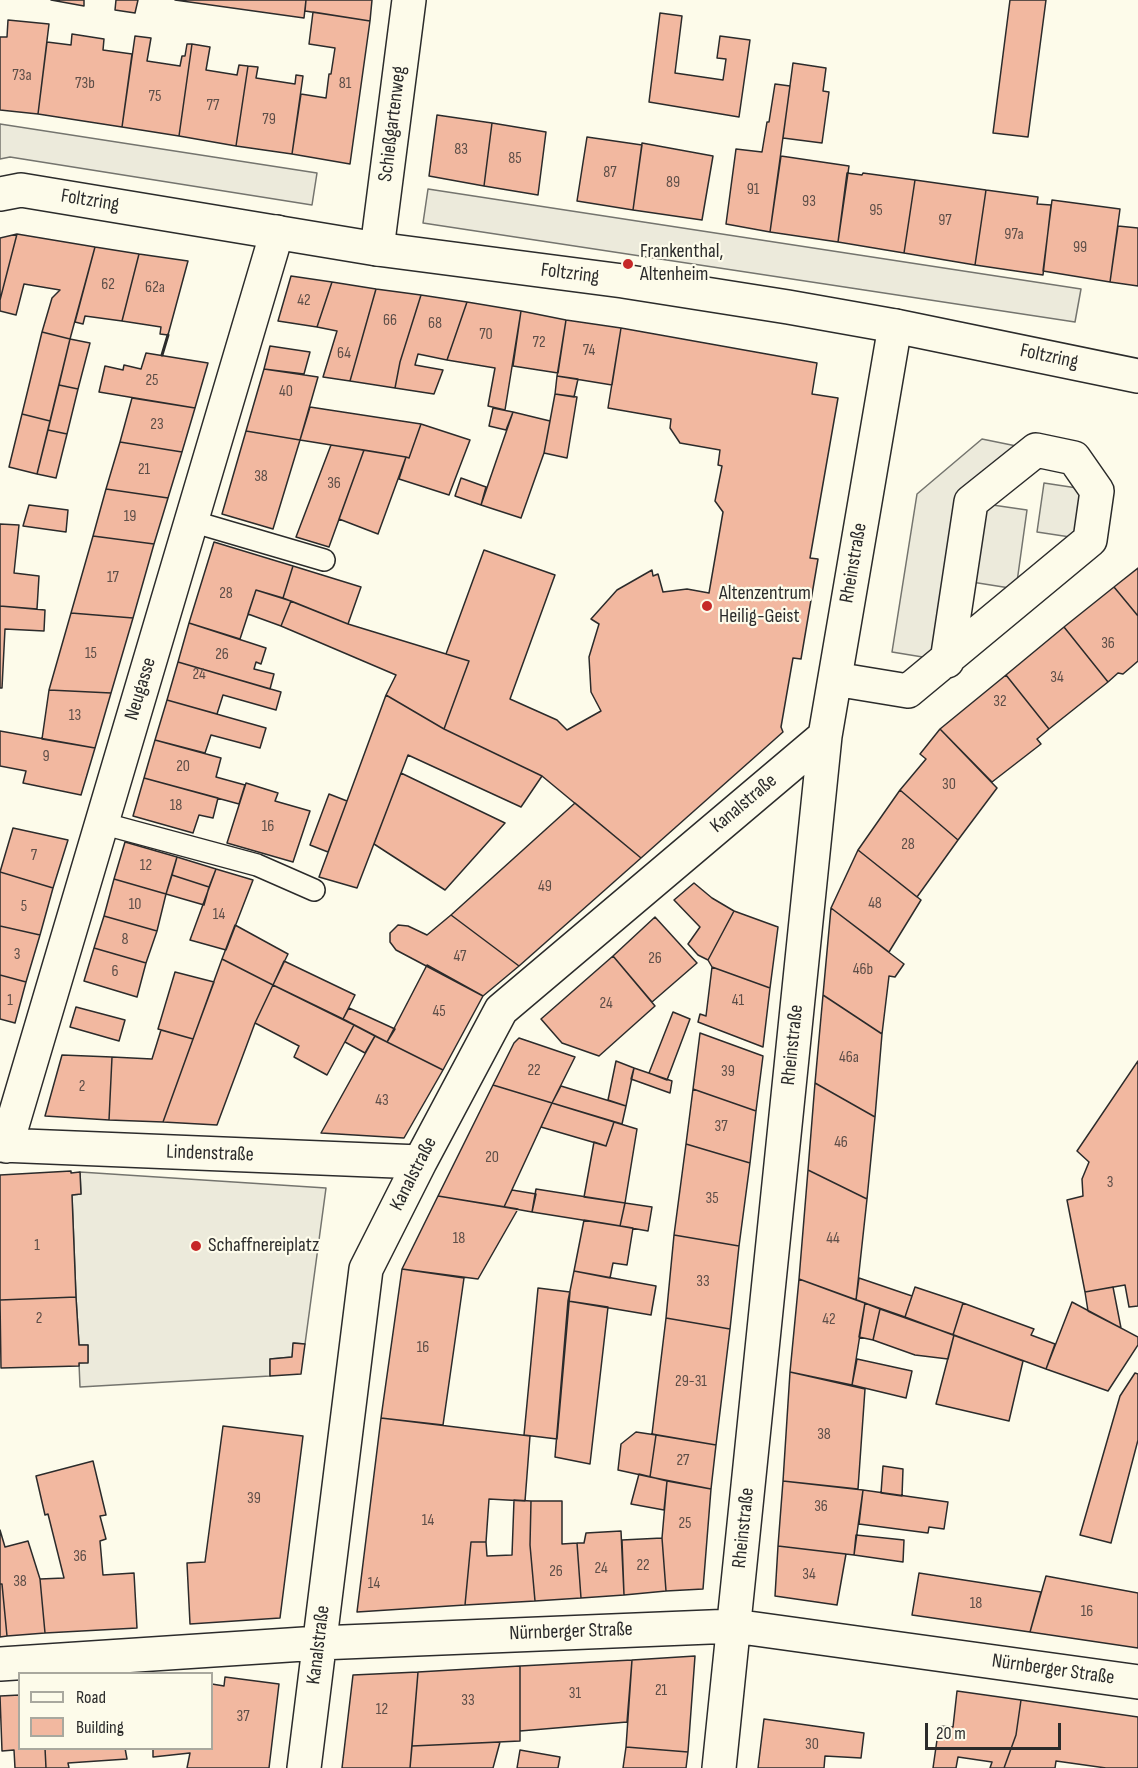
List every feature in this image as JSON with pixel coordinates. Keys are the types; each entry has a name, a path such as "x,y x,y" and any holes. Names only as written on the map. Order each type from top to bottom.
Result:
{"street":[{"name":"Schießgartenweg","path":"377,249 409,0"},
{"name":"Foltzring","path":"0,194 21,190 377,249 622,281 789,307 895,326 1138,376"},
{"name":"Neugasse","path":"3,1145 277,232"},
{"name":"Rheinstraße","path":"719,1768 825,736 895,326"},
{"path":"835,679 908,691 947,661 1090,540 1097,491 1074,458 1036,450 971,502 947,661"},
{"name":"Kanalstraße","path":"304,1768 366,1269 420,1162 501,1010 825,736"},
{"name":"Lindenstraße","path":"3,1145 420,1162"},
{"name":"Nürnberger Straße","path":"0,1664 319,1643 734,1626 1138,1682"}],"lane":[{"path":"191,521 324,560"},
{"path":"101,823 257,865 314,890"}],"shaded area":[{"path":"0,124 317,173 312,205 10,157 0,159"},
{"path":"428,189 1081,289 1075,322 423,223"},
{"path":"982,439 1036,450 972,502 1027,510 1016,589 959,580 947,661 892,652 917,494"},
{"path":"1044,483 1097,491 1090,540 1037,532"},
{"name":"Schaffnereiplatz","path":"80,1172 326,1188 305,1344 294,1343 292,1357 270,1359 270,1376 80,1387 79,1363 88,1362 88,1345 79,1345 72,1195 81,1194"}],"building":[{"path":"51,0 84,0 84,6"},
{"path":"116,0 138,0 135,13 115,10"},
{"path":"175,0 306,0 304,18"},
{"path":"306,0 372,0 370,21 305,11"},
{"path":"1010,0 1046,0 1028,137 993,133"},
{"path":"313,12 370,21 350,164 292,154 301,94 326,98 335,48 309,44"},
{"path":"660,13 682,16 675,73 723,80 726,59 717,58 720,36 750,40 739,117 649,102"},
{"path":"8,20 49,24 38,114 0,110 0,37 7,37"},
{"path":"72,34 104,39 103,50 132,54 122,127 38,114 47,42 71,45"},
{"path":"135,36 151,38 147,61 180,66 187,44 192,44 179,136 122,127"},
{"path":"192,44 210,47 206,70 237,75 239,65 248,66 236,146 179,136"},
{"path":"793,63 826,68 823,91 829,92 822,143 783,138"},
{"path":"248,66 258,67 256,78 295,84 296,75 303,76 292,154 236,146"},
{"path":"775,84 790,86 770,232 726,224 736,149 762,152"},
{"path":"437,115 492,123 484,186 429,176"},
{"path":"492,123 546,132 538,195 484,186"},
{"path":"587,137 642,145 633,210 577,201"},
{"path":"642,143 713,156 702,220 633,210"},
{"path":"781,156 849,166 838,242 770,232"},
{"path":"847,173 915,180 904,253 838,242"},
{"path":"915,180 986,190 975,265 904,253"},
{"path":"986,190 1038,197 1037,204 1051,205 1043,275 975,265"},
{"path":"1052,200 1120,209 1110,282 1043,271"},
{"path":"1118,226 1138,228 1138,286 1110,282"},
{"path":"17,234 95,247 70,339 42,332 52,298 60,290 24,284 16,315 0,311 0,300"},
{"path":"17,234 0,300 0,238"},
{"path":"95,247 139,254 122,321 85,316 83,324 75,322"},
{"path":"139,254 188,261 168,335 160,334 161,327 122,321"},
{"path":"291,276 332,282 317,327 278,321"},
{"path":"332,282 376,289 350,381 323,377 337,331 317,327"},
{"path":"376,289 421,295 400,362 395,388 350,381"},
{"path":"421,295 467,302 447,360 418,354 415,365 443,370 434,394 395,388 400,362"},
{"path":"467,302 521,311 505,410 488,406 495,368 447,360"},
{"path":"521,311 566,320 558,373 513,366"},
{"path":"566,320 621,328 612,385 557,376"},
{"name":"Altenzentrum Heilig-Geist","path":"621,328 817,363 812,394 838,398 810,558 818,559 801,659 793,658 781,727 783,732 641,858 542,776 444,729 469,661 446,654 484,550 555,575 510,699 557,720 567,730 601,711 591,692 589,657 599,624 591,619 617,590 652,570 653,576 658,574 663,592 687,589 709,593 723,512 715,501 722,466 718,465 720,450 680,443 670,428 671,419 608,408"},
{"path":"42,332 70,339 50,421 22,414"},
{"path":"70,339 90,343 78,389 59,385"},
{"path":"270,346 310,352 304,374 264,369"},
{"path":"146,353 208,363 195,408 99,392 105,366 123,370 124,365 141,369"},
{"path":"264,369 318,377 300,440 246,431"},
{"path":"557,376 578,379 574,397 555,394"},
{"path":"59,385 78,389 67,434 48,430"},
{"path":"555,394 577,397 567,458 544,453"},
{"path":"132,398 195,408 182,452 120,442"},
{"path":"310,407 421,424 409,458 300,440"},
{"path":"493,408 513,412 506,430 489,426"},
{"path":"513,412 550,421 544,453 521,518 481,505"},
{"path":"22,414 50,421 37,474 9,467"},
{"path":"421,424 470,440 449,495 399,479"},
{"path":"48,430 67,434 56,478 37,474"},
{"path":"246,431 300,440 273,529 222,514"},
{"path":"120,442 182,452 168,498 106,489"},
{"path":"331,445 364,450 329,547 296,537"},
{"path":"364,450 406,457 378,534 339,519"},
{"path":"461,478 486,487 481,505 455,496"},
{"path":"106,489 168,498 154,544 93,536"},
{"path":"29,505 68,510 66,532 23,526"},
{"path":"0,524 19,525 14,573 39,576 37,609 0,606"},
{"path":"93,536 154,544 133,618 71,613"},
{"path":"214,542 293,566 283,598 256,590 240,639 189,623"},
{"path":"293,566 361,587 348,624 283,598"},
{"path":"1138,568 1138,616 1114,587"},
{"path":"1114,587 1138,616 1138,661 1123,674 1118,673 1108,682 1064,627"},
{"path":"256,590 291,601 281,626 248,614"},
{"path":"291,601 348,624 469,661 444,729 386,695 396,675 281,626"},
{"path":"0,606 45,610 44,631 5,629 2,688 0,688"},
{"path":"71,613 133,618 111,693 49,690"},
{"path":"189,623 266,648 261,664 256,662 254,669 274,674 270,689 178,662"},
{"path":"1064,627 1108,682 1049,729 1006,675"},
{"path":"178,662 281,692 276,710 223,695 217,714 167,700"},
{"path":"1006,675 1049,729 1037,739 1041,744 992,782 940,729"},
{"path":"49,690 111,693 95,748 42,739"},
{"path":"386,695 444,729 542,776 521,807 408,755 357,888 319,877"},
{"path":"167,700 266,728 260,748 211,735 205,753 155,740"},
{"path":"940,729 997,788 958,840 900,790 926,759 920,754"},
{"path":"0,731 95,748 81,795 23,783 26,771 0,766"},
{"path":"155,740 221,758 216,777 245,785 239,804 144,778"},
{"path":"401,773 505,823 445,890 374,844"},
{"path":"144,778 218,798 213,818 199,815 193,833 133,816"},
{"path":"246,783 278,793 275,801 310,811 293,862 227,843"},
{"path":"900,790 958,840 917,897 858,850"},
{"path":"329,794 347,801 328,852 310,845"},
{"path":"575,803 641,858 519,966 451,915"},
{"path":"13,828 68,840 53,888 0,872"},
{"path":"125,842 177,857 166,894 114,879"},
{"path":"858,850 921,900 889,952 831,908"},
{"path":"177,857 216,869 209,887 172,875"},
{"path":"216,869 253,880 226,950 190,940"},
{"path":"0,872 53,888 40,935 0,926"},
{"path":"172,875 209,887 204,905 166,894"},
{"path":"114,879 166,894 157,931 104,916"},
{"path":"694,883 712,898 734,911 708,960 698,955 688,944 700,927 674,900"},
{"path":"831,908 904,964 895,977 889,976 882,1034 823,995"},
{"path":"734,911 778,927 770,988 712,967 708,960"},
{"path":"451,915 519,966 483,996 396,950 390,942 390,933 398,925 408,926 427,935"},
{"path":"104,916 157,931 146,963 94,948"},
{"path":"655,917 697,963 652,1002 613,956"},
{"path":"235,925 288,954 273,985 222,959"},
{"path":"0,926 40,935 26,982 0,975"},
{"path":"94,948 146,963 137,997 84,981"},
{"path":"613,956 655,1006 599,1056 562,1043 541,1019"},
{"path":"222,959 273,985 255,1023 217,1125 163,1122"},
{"path":"284,961 355,995 343,1019 273,985"},
{"path":"427,965 483,996 443,1070 387,1042"},
{"path":"712,967 770,988 763,1047 698,1022 700,1014 706,1016"},
{"path":"175,972 214,982 193,1039 158,1029"},
{"path":"0,975 26,982 15,1023 0,1019"},
{"path":"273,985 354,1025 327,1075 294,1057 299,1046 255,1023"},
{"path":"823,995 882,1034 875,1117 815,1083"},
{"path":"76,1007 125,1020 119,1041 70,1027"},
{"path":"349,1008 395,1029 387,1042 343,1019"},
{"path":"673,1012 690,1019 667,1080 649,1073"},
{"path":"354,1025 375,1036 365,1053 345,1042"},
{"path":"161,1030 193,1039 163,1122 109,1120 112,1057 152,1059"},
{"path":"700,1033 763,1056 756,1111 693,1089"},
{"path":"375,1036 443,1070 404,1138 321,1133"},
{"path":"519,1038 575,1057 552,1103 493,1085 514,1043"},
{"path":"62,1055 112,1057 109,1120 45,1116"},
{"path":"616,1061 634,1068 626,1106 608,1100"},
{"path":"1138,1061 1138,1306 1129,1307 1125,1285 1085,1292 1067,1200 1083,1196 1082,1179 1089,1162 1077,1151"},
{"path":"634,1068 672,1081 670,1093 631,1079"},
{"path":"815,1083 875,1117 867,1199 808,1170"},
{"path":"493,1085 552,1103 504,1207 438,1196"},
{"path":"561,1086 626,1106 622,1124 552,1103"},
{"path":"693,1089 756,1111 750,1163 686,1144"},
{"path":"552,1103 614,1122 606,1146 541,1127"},
{"path":"614,1122 637,1129 625,1203 584,1197 594,1142 606,1146"},
{"path":"686,1144 750,1163 739,1246 674,1235"},
{"path":"808,1170 867,1199 856,1300 799,1279"},
{"path":"71,1171 71,1173 80,1172 81,1194 72,1195 76,1297 0,1300 0,1175"},
{"path":"536,1189 625,1203 620,1226 532,1212"},
{"path":"512,1190 536,1194 532,1212 504,1207"},
{"path":"438,1196 518,1209 478,1279 402,1269"},
{"path":"625,1203 652,1207 648,1231 620,1226"},
{"path":"584,1220 633,1228 627,1265 613,1263 610,1278 574,1271"},
{"path":"674,1235 739,1246 730,1329 666,1318"},
{"path":"402,1269 464,1278 443,1425 381,1418"},
{"path":"574,1271 656,1286 651,1315 568,1301"},
{"path":"859,1278 912,1296 905,1317 856,1300"},
{"path":"799,1279 865,1303 852,1385 790,1372"},
{"path":"915,1287 963,1303 953,1335 905,1317"},
{"path":"1113,1287 1121,1328 1088,1311 1085,1292"},
{"path":"538,1288 570,1292 557,1439 524,1435"},
{"path":"76,1297 79,1345 88,1345 88,1363 79,1363 79,1366 1,1368 0,1300"},
{"path":"568,1301 608,1307 590,1464 555,1457"},
{"path":"1072,1302 1138,1337 1138,1345 1108,1391 1046,1369"},
{"path":"865,1303 880,1309 873,1340 859,1337"},
{"path":"963,1303 1034,1329 1031,1335 1055,1344 1046,1369 953,1335"},
{"path":"880,1309 954,1335 948,1359 915,1355 873,1340"},
{"path":"666,1318 730,1329 716,1445 652,1434"},
{"path":"954,1335 1023,1361 1009,1421 936,1404"},
{"path":"293,1343 305,1344 301,1374 270,1376 270,1359 292,1357"},
{"path":"857,1359 912,1371 906,1398 852,1385"},
{"path":"790,1372 865,1389 858,1489 783,1481"},
{"path":"1135,1373 1138,1374 1138,1440 1111,1543 1080,1535 1120,1396"},
{"path":"381,1418 530,1436 525,1501 489,1499 486,1542 471,1542 465,1605 357,1612"},
{"path":"223,1426 303,1436 280,1618 190,1624 187,1563 205,1562"},
{"path":"636,1432 656,1435 650,1477 618,1470 621,1444"},
{"path":"656,1435 716,1445 711,1489 650,1477"},
{"path":"93,1461 106,1515 100,1516 106,1539 100,1541 103,1575 134,1573 137,1628 45,1633 40,1579 64,1578 36,1476"},
{"path":"883,1466 903,1469 902,1496 881,1493"},
{"path":"639,1474 667,1481 664,1510 631,1504"},
{"path":"667,1481 711,1489 703,1589 666,1591 662,1538"},
{"path":"783,1481 863,1490 854,1555 778,1546"},
{"path":"863,1490 948,1502 944,1529 929,1527 928,1533 859,1524"},
{"path":"514,1500 531,1501 530,1545 535,1601 465,1605 471,1542 486,1542 487,1556 512,1555"},
{"path":"531,1501 562,1501 562,1544 577,1543 581,1598 535,1601 530,1545"},
{"path":"0,1530 5,1547 28,1541 40,1579 45,1633 7,1636 2,1584 0,1584"},
{"path":"621,1531 624,1595 581,1598 577,1543 584,1543 586,1533"},
{"path":"856,1535 904,1540 903,1562 854,1555"},
{"path":"662,1538 666,1591 624,1595 622,1540"},
{"path":"778,1546 846,1554 837,1605 775,1596"},
{"path":"919,1573 1041,1592 1030,1632 912,1615"},
{"path":"1046,1576 1138,1593 1138,1648 1030,1632"},
{"path":"0,1584 2,1584 7,1636 0,1637"},
{"path":"695,1656 688,1752 626,1747 632,1660"},
{"path":"632,1660 627,1722 520,1731 520,1666"},
{"path":"520,1666 520,1741 412,1746 418,1672"},
{"path":"418,1672 410,1768 342,1768 353,1675"},
{"path":"225,1677 279,1684 269,1768 187,1768 190,1753 153,1757 153,1750 213,1750 213,1684 224,1686"},
{"path":"957,1691 1021,1700 1016,1735 1004,1768 990,1768 992,1762 958,1757 956,1768 933,1768 939,1726 953,1727"},
{"path":"18,1695 18,1750 45,1750 46,1768 15,1768 14,1750 2,1751 0,1696"},
{"path":"1021,1700 1138,1717 1138,1768 1106,1768 1056,1761 1055,1768 1004,1768 1016,1735"},
{"path":"764,1719 864,1733 861,1758 825,1756 824,1768 758,1768"},
{"path":"500,1742 493,1768 410,1768 412,1746"},
{"path":"626,1747 688,1752 686,1768 623,1768"},
{"path":"45,1750 125,1750 127,1759 68,1763 69,1768 46,1768"},
{"path":"520,1750 560,1757 558,1768 517,1768"}],"wall":[{"path":"162,355 168,335"}],"place":[{"name":"Frankenthal, Altenheim","path":"628,264"},
{"name":"Altenzentrum Heilig-Geist","path":"707,606"},
{"name":"Schaffnereiplatz","path":"196,1246"}]}
